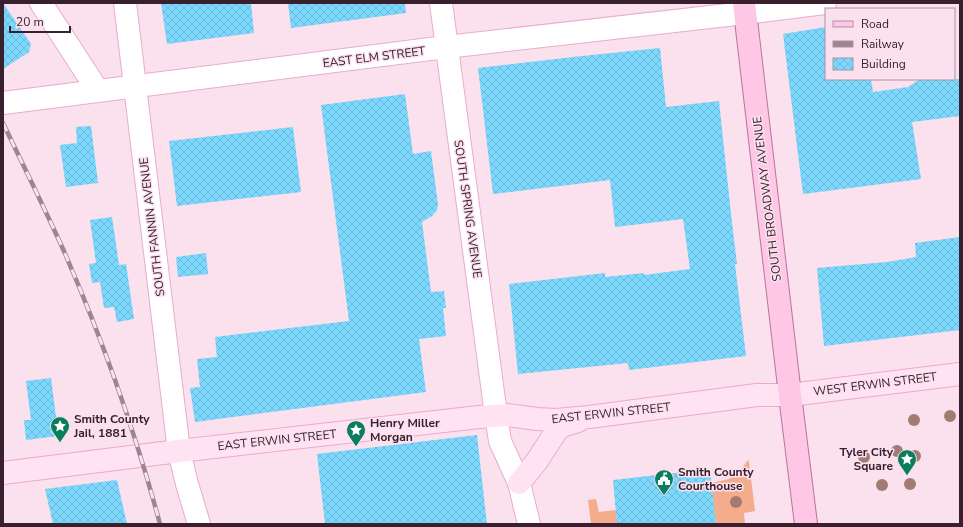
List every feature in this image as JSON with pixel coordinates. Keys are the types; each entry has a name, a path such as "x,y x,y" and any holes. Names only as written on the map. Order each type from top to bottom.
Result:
{"main road":[{"name":"SOUTH BROADWAY AVENUE","path":"744,8 806,524"},
{"name":"WEST ERWIN STREET","path":"790,395 960,374"},
{"name":"EAST ERWIN STREET","path":"3,473 179,451 496,416 507,415 556,420 757,395 790,395"},
{"path":"519,482 537,461 557,430 567,424 589,417"}],"street":[{"path":"41,3 98,91"},
{"name":"SOUTH FANNIN AVENUE","path":"125,3 179,451 199,524"},
{"name":"SOUTH SPRING AVENUE","path":"441,3 500,441 519,482 529,524"},
{"name":"EAST ELM STREET","path":"3,103 446,48 744,8 826,3"}],"shaded area":[{"path":"748,460 755,511 744,513 745,524 716,524 711,483 729,479 739,472"},
{"path":"596,499 599,512 616,510 617,524 591,524 588,500"}],"building":[{"path":"3,3 31,44 29,52 3,69"},
{"path":"161,3 251,3 254,33 167,44"},
{"path":"288,3 405,3 406,13 291,28"},
{"path":"825,27 825,80 871,80 873,92 908,87 918,80 960,79 960,116 912,122 921,179 803,194 783,34"},
{"path":"660,48 666,107 719,101 737,264 735,264 746,356 629,370 628,363 518,374 509,284 605,273 605,277 644,273 644,275 690,269 683,219 615,227 610,180 493,194 478,68"},
{"path":"405,94 413,154 431,151 438,205 437,210 432,216 422,222 431,292 444,291 446,308 443,308 446,336 419,339 426,392 195,422 190,388 200,387 197,359 217,357 215,337 349,321 321,105"},
{"path":"91,126 98,183 66,187 60,145 77,143 76,127"},
{"path":"293,127 301,192 177,206 169,141"},
{"path":"112,217 119,265 126,264 134,319 117,322 114,307 104,308 100,282 92,283 89,264 96,263 90,220"},
{"path":"960,237 960,330 824,346 817,268 887,262 916,257 915,243"},
{"path":"206,253 208,274 178,277 176,257"},
{"path":"51,378 56,417 63,416 66,435 26,440 24,420 31,420 26,381"},
{"path":"477,435 487,524 325,524 317,454"},
{"name":"Smith County Courthouse","path":"710,469 716,524 617,524 613,480"},
{"path":"117,480 127,524 53,524 45,489"}],"railway":[{"path":"3,123 63,249 91,316 129,420 160,524"}],"place":[{"name":"Smith County Jail, 1881","path":"60,443"},
{"name":"Henry Miller Morgan","path":"356,447"},
{"name":"Tyler City Square","path":"907,476"},
{"name":"Smith County Courthouse","path":"664,496"}]}
